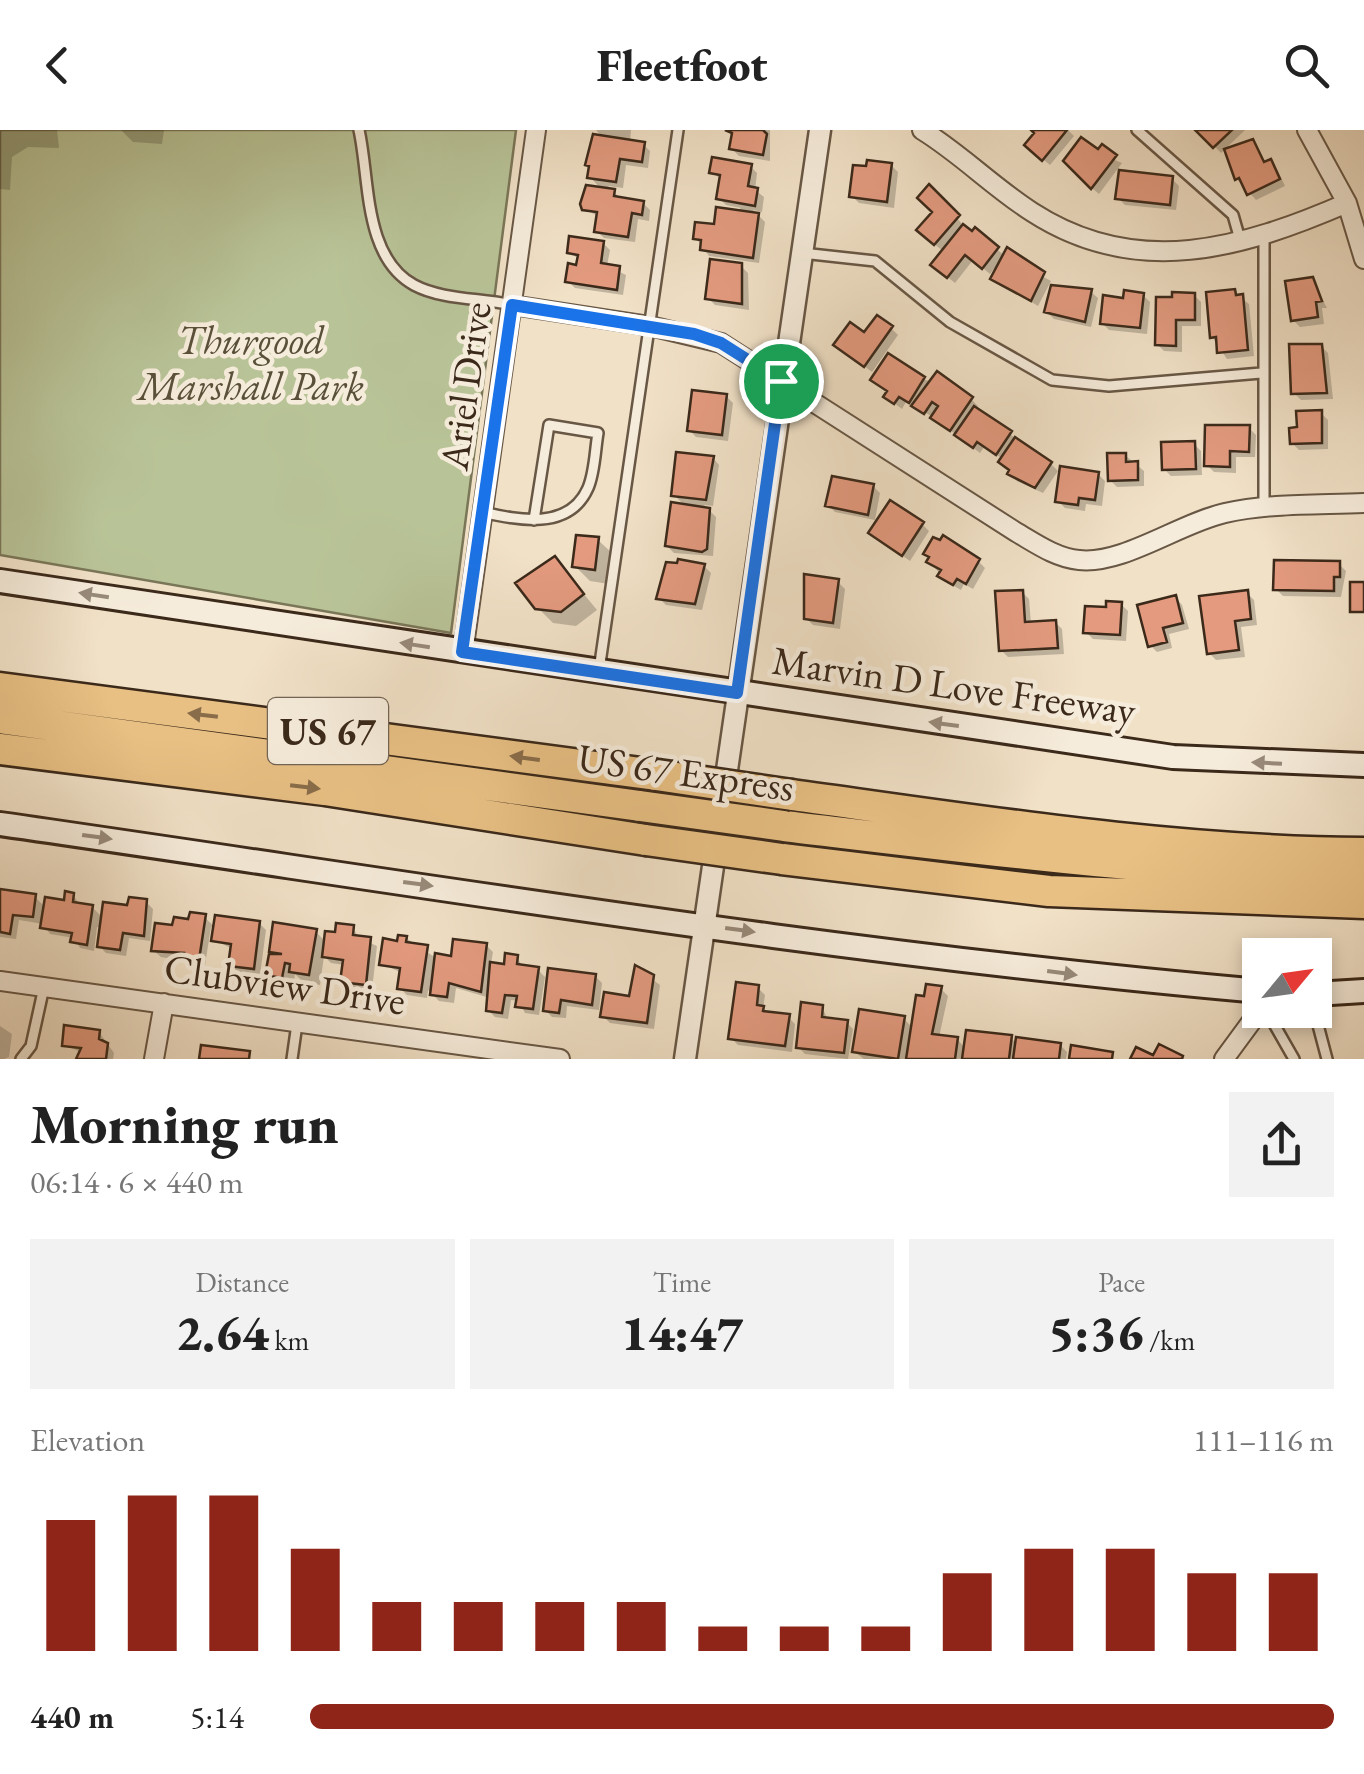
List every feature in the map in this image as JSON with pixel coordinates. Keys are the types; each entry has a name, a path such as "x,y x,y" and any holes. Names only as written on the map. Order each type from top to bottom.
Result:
{"highway":[{"name":"US 67","path":"0,688 1056,831 1195,845 1364,853"},
{"name":"US 67 Express","path":"0,718 784,826 1086,862 1276,876 1364,876"},
{"name":"US 67","path":"0,750 325,790 782,860 1048,891 1364,903"}],"main road":[{"name":"Marvin D Love Freeway","path":"0,581 1173,758 1364,765"},
{"path":"0,824 1082,976 1242,989"},
{"path":"1332,993 1364,991"}],"street":[{"name":"Ariel Drive","path":"462,652 536,130"},
{"path":"685,1059 820,130"},
{"path":"922,130 1062,230 1108,244 1161,252 1242,244 1347,202"},
{"path":"1307,130 1347,202 1364,259"},
{"path":"512,305 650,326 721,343 1016,532 1052,552 1080,560 1128,550 1188,522 1264,507 1364,503"},
{"name":"Clubview Drive","path":"0,981 552,1058"},
{"path":"154,1059 164,1003"},
{"path":"1224,1059 1249,1028"},
{"path":"430,1059 434,1040"}],"lane":[{"path":"360,130 374,227 380,246 400,274 414,286 439,293 512,305"},
{"path":"599,673 678,130"},
{"path":"1137,130 1233,215 1242,244"},
{"path":"1264,237 1264,507"},
{"path":"801,253 874,261 950,322 1052,380 1109,386 1261,373"},
{"path":"482,512 534,520 548,522 588,489 598,433 550,424 534,520"},
{"path":"21,1059 30,1046 44,987"},
{"path":"292,1059 298,1021"},
{"path":"1274,1028 1294,1059"},
{"path":"1319,1028 1327,1059"}],"green space":[{"name":"Thurgood Marshall Park","path":"0,130 516,130 451,633 0,555"}],"building":[{"path":"725,130 763,130 767,134 763,155 729,149 732,133"},
{"path":"1031,130 1067,130 1042,161 1024,145 1034,133"},
{"path":"1195,130 1232,130 1213,148"},
{"path":"593,134 645,142 642,162 620,159 616,182 587,178 589,166 585,165"},
{"path":"1081,137 1098,149 1102,144 1117,155 1091,189 1063,161"},
{"path":"1253,139 1264,162 1271,159 1280,179 1247,195 1239,178 1235,180 1224,149"},
{"path":"712,157 752,164 748,186 758,188 755,206 716,199 720,175 709,173"},
{"path":"867,160 892,163 887,202 849,197 853,165 866,166"},
{"path":"1119,170 1173,176 1170,205 1115,199"},
{"path":"929,184 960,215 934,245 916,230 932,212 917,198"},
{"path":"586,185 615,189 614,196 644,201 642,215 632,213 628,237 594,232 597,212 582,210 580,204"},
{"path":"716,207 759,213 753,258 700,250 701,240 693,239 695,222 714,224"},
{"path":"963,224 972,231 975,227 999,247 982,269 965,255 947,278 930,265"},
{"path":"569,236 604,241 601,263 620,266 617,290 565,282 568,263 576,265 578,255 567,253"},
{"path":"1007,247 1045,272 1031,301 990,279"},
{"path":"710,259 742,263 742,304 705,299"},
{"path":"1313,277 1322,301 1316,302 1318,317 1291,321 1285,281"},
{"path":"1051,285 1092,289 1085,322 1044,312"},
{"path":"1235,289 1236,295 1243,294 1248,350 1217,353 1216,337 1210,338 1206,292"},
{"path":"1124,290 1144,293 1140,328 1100,324 1103,295 1123,298"},
{"path":"1172,292 1195,293 1195,320 1176,320 1176,346 1155,345 1156,297 1172,297"},
{"path":"877,315 893,326 864,367 833,345 850,322 864,332"},
{"path":"1289,344 1322,344 1327,393 1291,394"},
{"path":"888,353 925,377 909,403 899,397 894,404 883,397 887,391 870,380"},
{"path":"937,371 973,397 950,431 930,418 938,406 932,402 924,414 911,406"},
{"path":"692,390 727,394 722,435 687,431"},
{"path":"974,406 1012,431 996,455 977,442 973,448 954,435"},
{"path":"1322,410 1322,443 1290,444 1289,428 1297,427 1296,411"},
{"path":"1205,425 1250,425 1249,452 1230,451 1230,467 1204,466"},
{"path":"1015,437 1052,462 1035,488 1007,474 1009,470 998,462"},
{"path":"1195,441 1196,469 1162,470 1161,442"},
{"path":"676,452 714,456 706,500 671,496"},
{"path":"1107,453 1126,453 1126,462 1138,461 1138,480 1108,481"},
{"path":"1060,466 1099,472 1095,500 1079,498 1078,505 1055,502"},
{"path":"832,476 874,484 868,515 825,506"},
{"path":"890,500 924,522 902,556 868,533"},
{"path":"671,502 710,508 707,549 702,552 665,546"},
{"path":"576,535 599,537 595,570 572,567"},
{"path":"943,535 980,559 966,584 957,579 953,585 937,576 941,570 926,562 929,557 923,554 933,537 940,540"},
{"path":"555,556 584,594 561,612 535,609 515,583"},
{"path":"678,559 705,564 695,604 656,599 666,562 677,563"},
{"path":"1274,560 1340,561 1340,577 1334,577 1334,591 1273,590"},
{"path":"804,574 839,579 833,623 804,619"},
{"path":"1350,582 1364,582 1364,612 1350,612"},
{"path":"1023,590 1025,622 1056,620 1058,648 999,651 995,591"},
{"path":"1248,590 1251,619 1235,621 1239,650 1207,654 1199,596"},
{"path":"1176,595 1183,623 1163,628 1167,642 1148,647 1137,605"},
{"path":"1106,601 1122,602 1120,635 1083,633 1085,606 1106,607"},
{"path":"0,889 36,894 33,917 13,915 10,934 0,932"},
{"path":"65,891 74,893 73,902 93,905 87,945 70,942 72,933 40,928 45,897 64,900"},
{"path":"129,897 147,899 144,936 123,933 120,950 97,947 103,902 127,905"},
{"path":"190,912 206,914 199,960 183,958 184,953 151,951 155,923 172,925 174,917 188,919"},
{"path":"215,915 260,921 254,969 228,966 231,944 211,941"},
{"path":"273,922 317,929 309,975 289,972 290,964 285,963 282,978 265,975 269,954 282,954 269,952"},
{"path":"336,923 354,925 353,935 371,937 366,985 340,982 343,960 322,957 325,931 335,932"},
{"path":"398,935 407,936 406,942 428,945 421,992 397,989 400,968 379,965 383,938 397,941"},
{"path":"453,939 487,943 481,992 449,983 447,997 430,995 435,953 451,956"},
{"path":"505,953 518,955 517,964 539,967 533,1009 515,1007 517,996 505,995 502,1013 486,1011 490,962 504,964"},
{"path":"635,965 654,975 647,1023 600,1017 604,992 629,996"},
{"path":"548,968 596,974 592,1005 561,1000 559,1013 543,1011"},
{"path":"736,982 759,985 757,1005 764,1006 763,1011 790,1014 785,1046 728,1039"},
{"path":"926,984 942,986 932,1034 958,1037 955,1059 906,1059 916,995 924,996"},
{"path":"801,1002 823,1005 822,1017 848,1020 844,1053 796,1048"},
{"path":"859,1009 905,1016 898,1059 852,1052"},
{"path":"64,1025 100,1030 99,1039 108,1043 106,1059 76,1059 81,1048 62,1046"},
{"path":"966,1030 1012,1035 1009,1059 962,1059"},
{"path":"1016,1037 1061,1043 1059,1059 1013,1059"},
{"path":"1159,1044 1183,1056 1182,1059 1130,1059 1136,1047 1153,1055"},
{"path":"201,1045 250,1051 249,1059 199,1059"},
{"path":"1071,1045 1113,1052 1112,1059 1069,1059"}],"route":[{"path":"512,305 694,334 721,343 781,381 737,693 462,652 512,305"}]}
